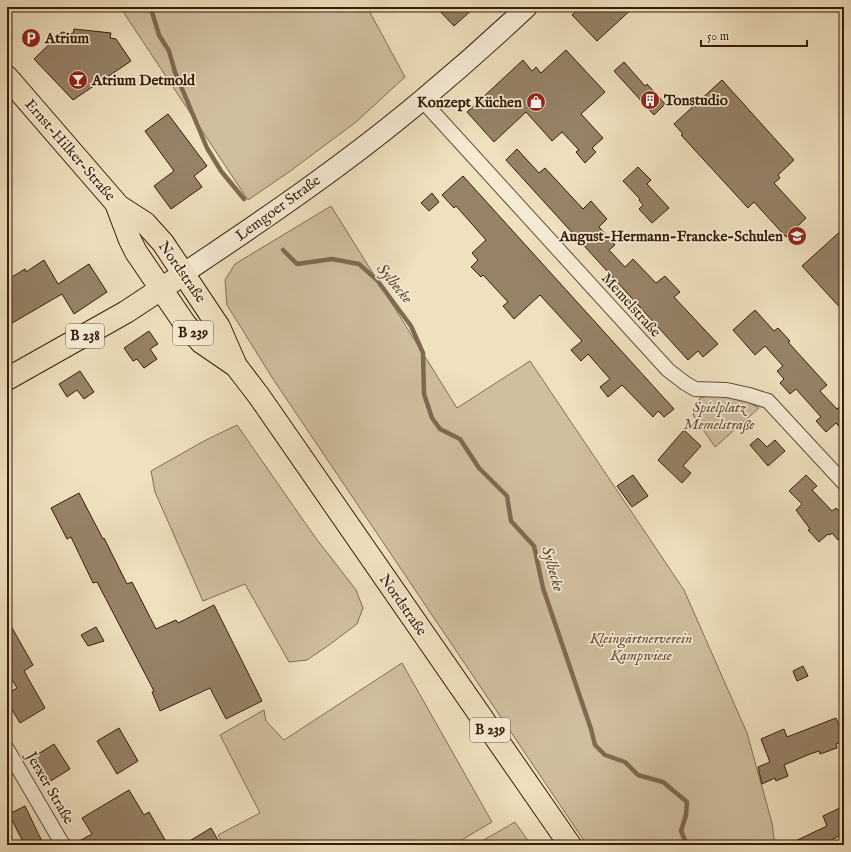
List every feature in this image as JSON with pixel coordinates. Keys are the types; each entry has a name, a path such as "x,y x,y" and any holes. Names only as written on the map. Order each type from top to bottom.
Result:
{"main road":[{"name":"Lemgoer Straße","path":"7,379 126,312 290,200 366,145 422,100 527,7"},
{"name":"Ernst-Hilker-Straße","path":"7,77 117,205 146,223"},
{"name":"Ernst-Hilker-Straße","path":"117,205 130,240 140,258 161,288"},
{"name":"Nordstraße","path":"146,223 163,242 219,327 236,366 259,396 570,845"},
{"name":"Nordstraße","path":"161,288 185,324 201,342 236,366"}],"street":[{"name":"Memelstraße","path":"422,100 668,370 685,383 695,388 727,390 768,401 844,483"},
{"name":"Jerxer Straße","path":"7,749 63,845"}],"green space":[{"path":"120,7 367,7 405,77 356,122 289,172 248,200"},
{"name":"Kleingärtnerverein Kampwiese","path":"331,206 457,408 530,361 684,590 747,733 772,823 775,845 587,845 273,379 227,305 225,280 235,264"},
{"name":"Spielplatz Memelstraße","path":"716,394 744,400 759,408 715,447 693,415 700,398"},
{"path":"237,425 315,537 356,590 363,608 357,624 307,660 289,662 245,584 203,601 155,492 151,471 204,441"},
{"path":"402,663 492,822 453,845 224,845 218,835 260,813 220,735 264,710 266,721 284,740"},
{"path":"515,822 531,845 475,845"}],"building":[{"path":"436,7 475,7 454,26"},
{"path":"581,7 634,7 597,41 572,15"},
{"name":"Atrium Detmold","path":"74,29 111,33 110,38 116,39 131,61 73,100 34,59 62,32 73,34"},
{"name":"Konzept Küchen","path":"566,50 605,92 581,114 603,138 592,148 596,152 585,163 576,152 579,150 562,132 552,141 526,112 494,142 467,112 523,60 532,71 536,67 541,73"},
{"path":"624,62 645,86 647,84 665,104 654,115 614,71"},
{"path":"722,80 794,160 778,175 780,178 774,183 806,218 786,237 754,202 748,208 681,135 683,134 674,124"},
{"path":"168,114 207,166 194,176 202,187 171,209 154,186 174,171 145,131"},
{"path":"517,149 539,173 545,168 583,209 591,201 607,219 599,227 615,245 609,250 625,267 633,259 656,283 665,276 680,292 674,297 718,344 703,357 698,351 688,360 506,160"},
{"path":"638,167 651,180 647,184 669,208 652,223 639,209 643,205 639,200 640,199 623,181"},
{"path":"463,176 674,409 664,417 658,411 653,417 622,385 608,397 600,387 610,379 588,354 581,361 571,350 582,341 540,295 514,319 503,306 508,302 483,275 481,277 471,267 478,260 472,253 486,240 456,206 454,208 442,195"},
{"path":"432,193 439,202 429,211 421,203"},
{"path":"844,228 844,263 839,267 844,272 844,312 802,266"},
{"path":"44,260 58,284 89,264 107,292 74,314 62,294 7,326 7,280 25,269 26,272"},
{"path":"755,310 774,331 778,328 790,341 788,342 827,385 820,391 837,409 844,402 844,432 836,423 826,432 816,421 821,417 796,389 790,394 780,383 784,379 777,371 783,366 765,346 755,355 733,330"},
{"path":"149,331 158,344 150,349 157,359 144,368 137,359 133,361 124,348"},
{"path":"80,371 94,392 84,399 77,390 67,397 59,384"},
{"path":"684,430 701,446 683,466 691,473 682,483 658,460"},
{"path":"758,438 767,447 775,440 785,451 768,466 750,445"},
{"path":"633,475 648,496 632,507 617,486"},
{"path":"806,475 817,486 812,490 832,511 836,508 844,516 844,534 838,540 832,533 830,535 828,534 819,542 808,530 810,529 796,510 802,504 789,491"},
{"path":"79,493 127,584 132,582 156,629 176,620 178,623 214,605 262,701 226,719 210,688 160,711 152,692 154,691 97,582 93,583 71,537 67,539 51,508"},
{"path":"7,619 33,665 24,671 45,708 20,723 7,701 7,694 17,688 7,671"},
{"path":"96,627 104,641 88,646 81,635"},
{"path":"803,666 808,676 797,681 793,671"},
{"path":"836,718 844,738 844,741 836,744 837,748 820,754 819,751 784,765 788,776 776,781 775,778 762,784 758,767 770,762 761,739 784,729 787,737"},
{"path":"119,728 138,761 117,774 97,741"},
{"path":"54,744 70,769 46,784 30,759"},
{"path":"129,790 144,815 149,812 168,845 72,845 92,834 82,818"},
{"path":"25,806 44,845 25,845 9,814"},
{"path":"844,806 844,834 820,845 787,845 827,826 823,816"},
{"path":"211,828 221,845 183,845"}],"waterway":[{"name":"Sylbecke","path":"149,7 159,35 169,51 175,72 207,148 221,171 244,199"},
{"name":"Sylbecke","path":"283,250 297,264 332,259 359,264 377,280 411,326 423,353 424,394 432,418 440,429 460,439 479,468 507,496 511,521 534,546 543,588 591,729 595,745 605,755 625,762 638,775 663,782 687,802 686,815 681,831 687,845"}],"place":[{"name":"Atrium","path":"31,38"},
{"name":"Atrium Detmold","path":"78,80"},
{"name":"Tonstudio","path":"650,100"},
{"name":"Konzept Küchen","path":"536,102"},
{"name":"August-Hermann-Francke-Schulen","path":"797,236"}]}
